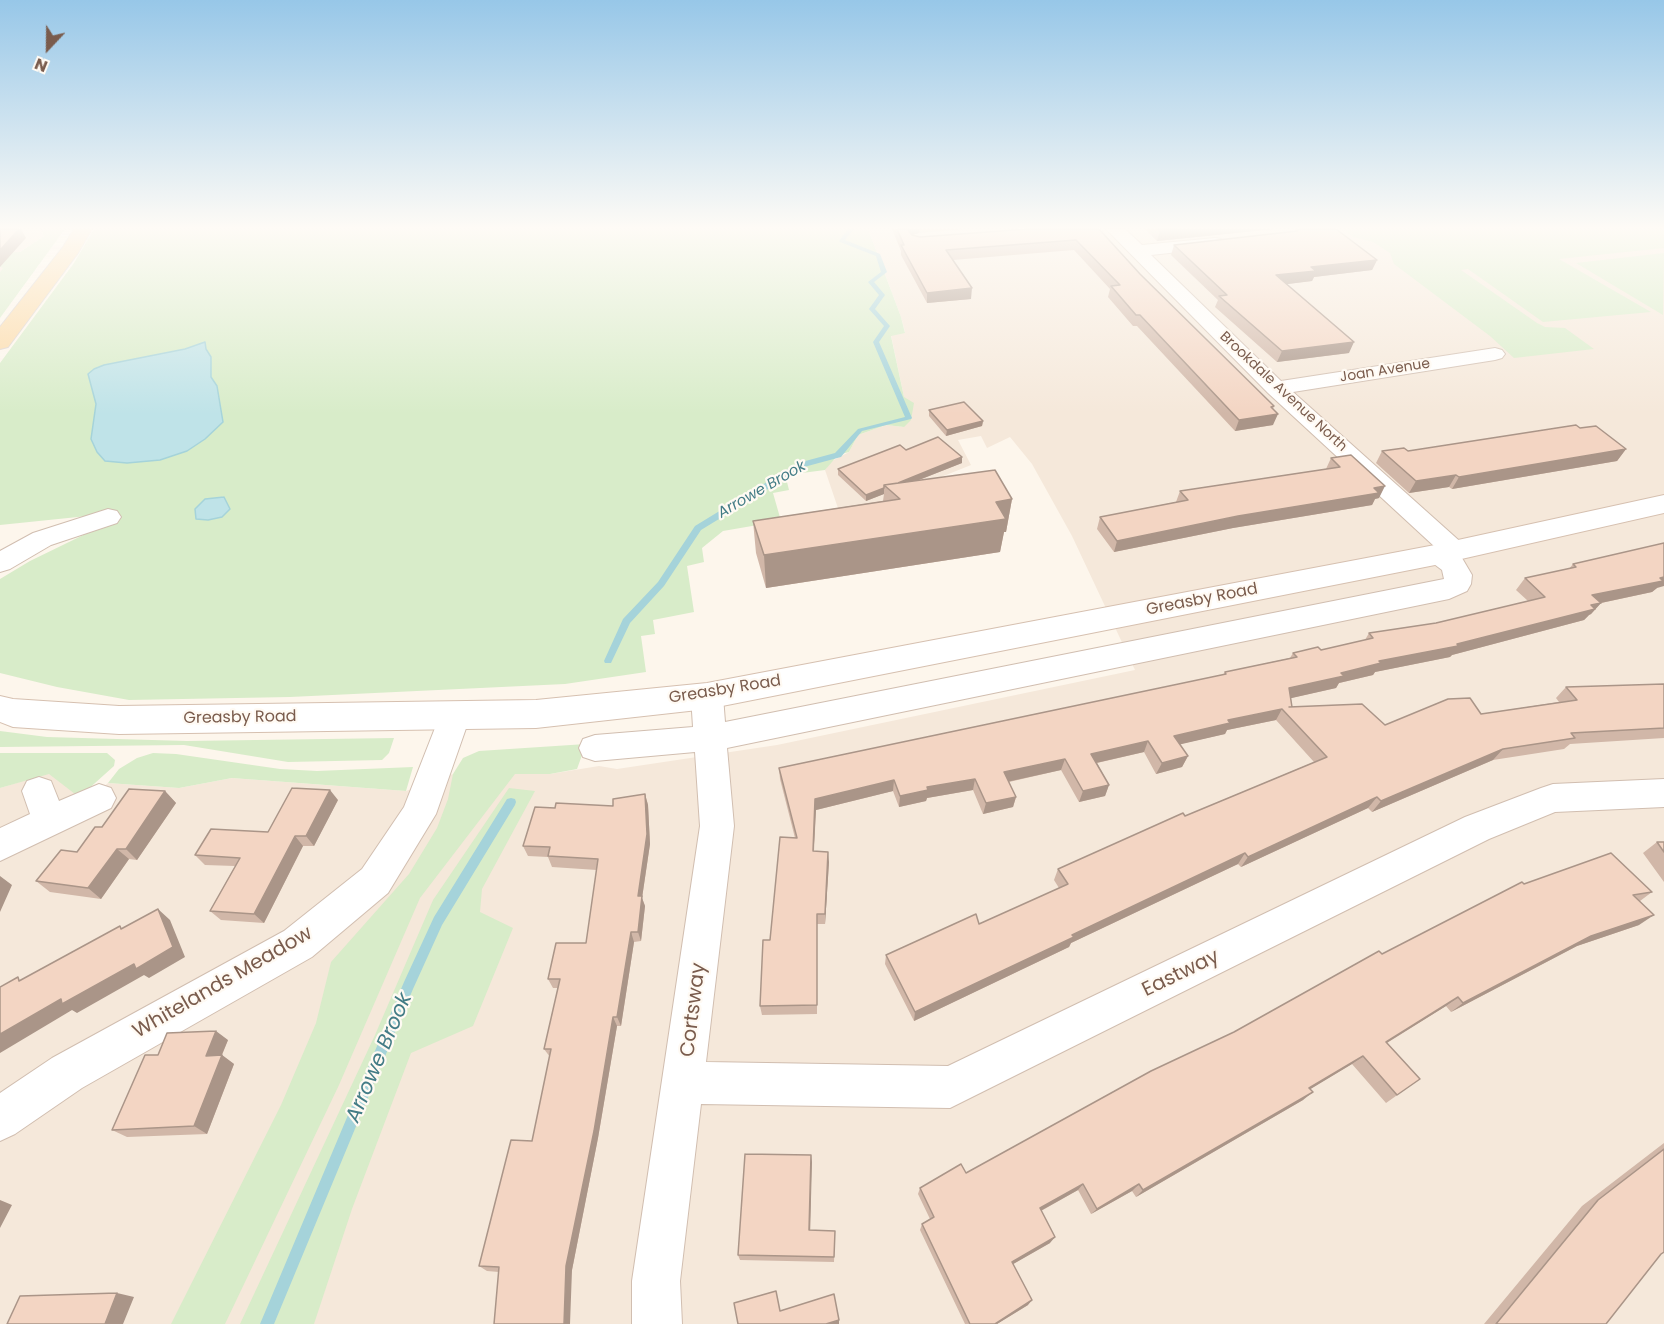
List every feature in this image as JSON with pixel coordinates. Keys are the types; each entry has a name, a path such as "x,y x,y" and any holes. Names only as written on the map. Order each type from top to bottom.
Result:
{"main road":[{"path":"0,342 39,291"},
{"name":"Greasby Road","path":"0,709 13,713 119,720 536,714 706,696 1447,553 1664,504"}],"street":[{"name":"Brookdale Avenue North","path":"1177,291 1447,553"},
{"name":"Joan Avenue","path":"1276,388 1495,354"},
{"path":"0,563 42,539 108,517"},
{"path":"0,542 42,539"},
{"path":"595,748 711,738 1449,589 1457,584 1458,575 1447,553"},
{"name":"Cortsway","path":"657,1324 656,1281 717,826 706,696"},
{"name":"Whitelands Meadow","path":"0,1119 67,1072 298,944 375,881 419,814 455,714"},
{"name":"Eastway","path":"684,1083 950,1087 1477,828 1553,798 1664,793"},
{"path":"0,845 45,807 99,798"}],"shaded area":[{"path":"891,291 1664,291 1664,1324 0,1324 0,788 49,773 85,792 99,791 108,783 179,788 232,778 406,791 453,774 550,774 599,766 617,769 777,745 1135,670 1072,536 1032,464 1010,437 987,448 981,436 958,440 971,465 926,483 930,500 840,514 825,470 830,462 849,452 858,435 886,425 904,427 904,397 891,335 905,332"}],"green space":[{"path":"0,291 20,291 0,318"},
{"path":"53,291 891,291 905,333 891,336 904,397 914,403 911,420 904,427 886,425 858,435 849,452 838,455 825,470 794,474 787,482 789,490 773,493 781,521 723,531 702,548 704,562 687,566 694,612 653,620 655,634 641,636 646,672 565,684 290,697 129,700 57,687 0,673 0,579 30,561 108,523 107,514 0,525 0,363"},
{"path":"1430,291 1491,291 1537,323 1545,327 1565,328 1594,349 1514,358 1490,336"},
{"path":"1499,291 1614,291 1651,312 1543,322"},
{"path":"1622,291 1663,291 1663,315"},
{"path":"0,731 47,737 187,741 394,738 389,753 382,760 288,762 184,745 0,747"},
{"path":"586,744 577,769 550,774 515,774 420,898 339,1085 225,1324 171,1324 281,1105 316,1023 331,962 409,874 437,828 448,799 453,774 463,758 479,751"},
{"path":"0,753 107,753 115,760 114,766 85,792 75,794 49,774 0,788"},
{"path":"153,753 176,754 280,769 317,771 413,767 406,791 232,778 179,788 108,783 119,769 137,758"},
{"path":"509,788 535,791 482,889 480,912 513,928 473,1026 411,1053 352,1209 314,1324 240,1324 375,1035 433,900"}],"water":[{"path":"205,342 211,357 211,377 217,386 223,422 205,439 187,451 160,460 127,463 105,461 97,452 91,439 96,404 88,374 104,365 185,349"},
{"path":"224,497 230,509 222,517 208,520 196,519 195,509 205,499"}],"building":[{"path":"926,291 947,291 927,293"},
{"path":"1115,291 1157,291 1274,406 1271,407 1278,414 1239,420 1140,315 1136,315"},
{"path":"1223,291 1294,291 1354,342 1282,351 1219,296 1227,295"},
{"path":"964,402 983,421 947,430 929,410"},
{"path":"1576,425 1580,428 1596,426 1626,449 1459,477 1456,475 1416,481 1382,451 1404,448 1408,451"},
{"path":"938,437 962,457 898,483 884,485 884,488 866,495 838,469 900,445 906,450"},
{"path":"1351,455 1385,486 1374,488 1379,493 1238,516 1117,541 1100,517 1188,500 1180,491 1340,467 1331,458"},
{"path":"995,470 1012,499 996,502 1006,519 764,555 753,521 900,499 884,485"},
{"path":"1664,543 1664,577 1660,578 1663,581 1592,595 1601,603 1591,605 1595,609 1457,644 1458,646 1379,661 1381,663 1341,673 1344,676 1289,688 1292,707 1362,704 1385,725 1448,699 1470,698 1481,714 1577,700 1566,687 1664,684 1664,728 1571,733 1575,738 1503,749 1381,801 1377,797 1248,857 1245,853 915,1012 886,955 976,914 979,924 1068,884 1058,869 1183,813 1185,816 1327,757 1282,709 1228,720 1230,723 1174,736 1188,756 1162,763 1148,741 1091,754 1109,785 1083,791 1065,759 1004,772 1016,797 986,803 975,779 927,787 928,790 900,796 894,780 815,799 813,851 828,852 825,914 817,914 817,1005 760,1006 763,940 770,940 780,837 797,838 779,768 1226,674 1225,672 1297,657 1293,653 1318,647 1321,650 1373,638 1369,633 1436,623 1545,597 1525,578 1576,567 1573,564"},
{"path":"292,788 330,790 306,836 295,836 254,914 210,911 240,858 195,855 211,829 268,832"},
{"path":"129,789 165,791 126,849 117,849 88,888 36,881 61,850 77,852 95,827 102,827"},
{"path":"645,794 647,834 638,896 642,896 638,932 631,932 617,1017 613,1017 594,1131 566,1266 564,1324 494,1324 499,1267 479,1266 511,1140 532,1141 551,1049 544,1049 560,979 548,979 556,943 586,943 598,859 548,856 550,847 523,846 535,807 555,808 556,803 613,806 613,799"},
{"path":"1657,842 1664,842 1664,852"},
{"path":"1611,853 1652,892 1633,895 1654,915 1591,936 1463,1003 1458,997 1386,1042 1420,1079 1397,1095 1363,1056 1309,1088 1313,1092 1143,1190 1139,1184 1097,1209 1083,1184 1040,1208 1055,1237 1012,1262 1032,1300 995,1324 970,1324 922,1224 934,1217 920,1188 961,1164 966,1173 1151,1071 1234,1032 1379,951 1382,954 1522,882 1524,884"},
{"path":"158,909 173,947 136,969 134,964 62,1004 61,999 0,1034 0,987 18,977 19,981 120,926 121,929"},
{"path":"216,1031 206,1056 222,1055 194,1126 112,1130 145,1055 158,1055 167,1033"},
{"path":"1664,1149 1664,1252 1606,1324 1496,1324 1598,1200"},
{"path":"745,1154 811,1155 809,1230 835,1231 834,1257 738,1255"},
{"path":"776,1291 780,1311 834,1294 839,1320 826,1324 738,1324 734,1303"},
{"path":"117,1293 105,1324 7,1324 20,1296"}],"waterway":[{"name":"Arrowe Brook","path":"608,661 626,621 661,584 698,528 801,465 838,455 860,430 909,418 876,342 887,326 872,309 882,295 878,291"},
{"name":"Arrowe Brook","path":"267,1324 408,986 438,921 511,802"}]}
